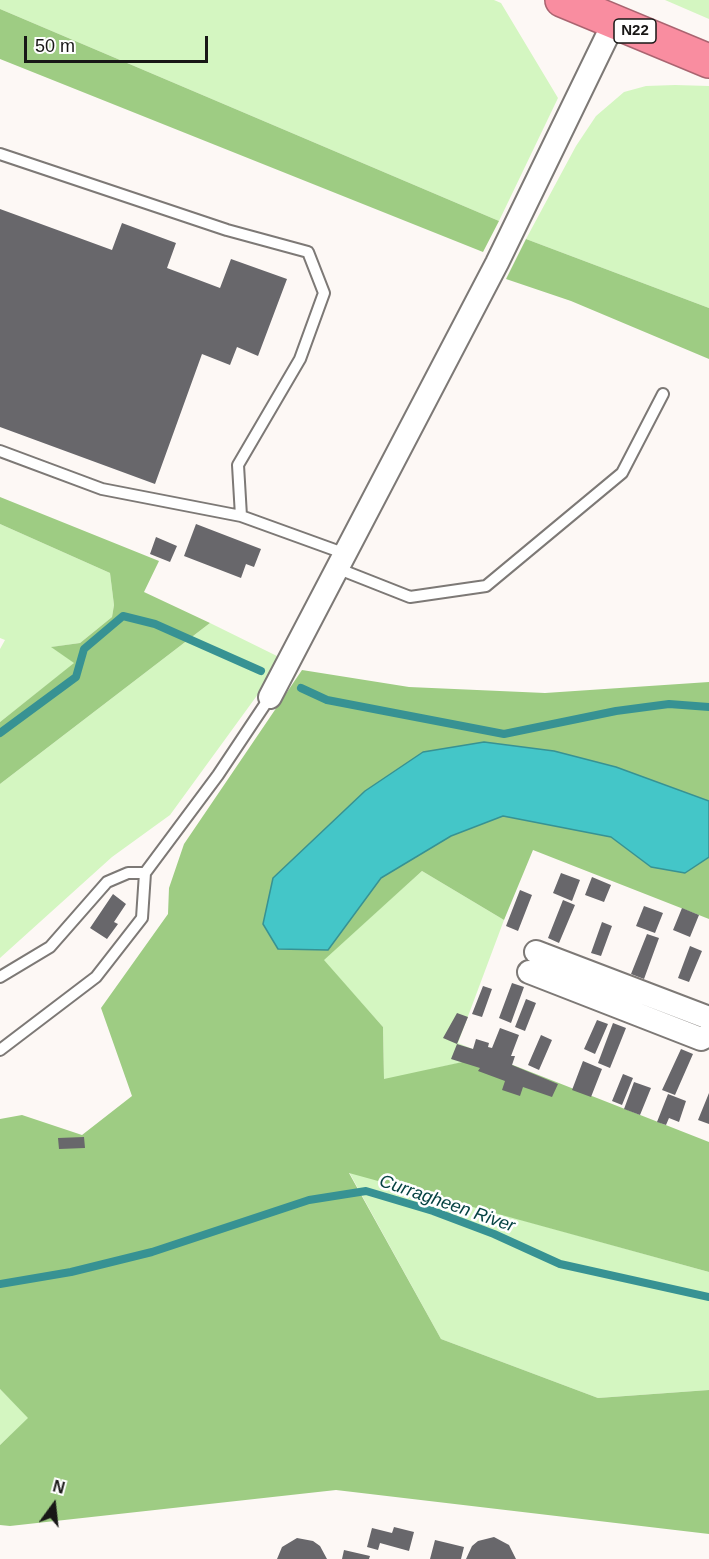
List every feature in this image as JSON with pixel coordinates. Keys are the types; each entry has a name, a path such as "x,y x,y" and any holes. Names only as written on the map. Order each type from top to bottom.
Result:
{"highway":[{"name":"N22","path":"562,0 709,61"}],"street":[{"path":"270,697 343,561 502,252 614,22"},
{"path":"709,1018 532,962 701,1039 709,1035"}],"lane":[{"path":"0,154 227,230 309,252 324,293 300,359 238,465 241,516"},
{"path":"0,451 102,489 241,516 343,561 410,597 486,586 622,473 663,394"},
{"path":"0,1050 96,977 142,918 145,873 218,775 270,697"},
{"path":"0,977 50,947 107,882 128,873 145,873"}],"green space":[{"path":"0,0 494,0 501,3 558,98 499,221 0,9"},
{"path":"665,0 709,0 709,19"},
{"path":"0,9 499,221 483,252 0,59"},
{"path":"646,86 709,86 709,308 526,239 576,146 596,116 624,92"},
{"path":"526,239 709,308 709,359 571,301 506,279"},
{"path":"0,497 159,561 144,592 210,623 0,784 0,722 74,663 51,647 80,643 112,617 114,605 110,573 0,524"},
{"path":"0,524 110,573 114,605 112,617 80,643 52,647 75,663 0,722 0,649 5,640 0,638"},
{"path":"210,623 279,657 261,690 170,815 112,857 0,958 0,784"},
{"path":"302,670 409,687 545,693 709,682 709,919 533,850 504,920 422,871 324,960 383,1027 384,1079 490,1056 709,1142 709,1272 349,1173 441,1339 598,1398 709,1390 709,1534 336,1490 10,1526 0,1525 0,1445 28,1418 0,1389 0,1119 22,1115 82,1135 132,1096 101,1008 168,914 169,888 184,844"},
{"path":"422,871 504,920 458,1043 490,1056 384,1080 383,1027 323,960"},
{"path":"349,1172 709,1272 709,1390 598,1398 441,1339"},
{"path":"0,1389 29,1418 0,1445"}],"water":[{"path":"484,742 554,751 616,767 709,801 709,857 685,873 651,867 611,837 503,816 451,836 381,878 328,950 278,949 263,924 273,878 365,791 423,752"}],"building":[{"path":"0,209 112,250 122,223 176,243 167,268 220,288 231,259 287,279 258,356 237,347 230,365 202,354 155,484 0,427"},
{"path":"196,524 261,549 254,567 246,564 241,578 184,556"},
{"path":"156,537 177,546 170,562 150,554"},
{"path":"561,873 580,880 572,901 553,893"},
{"path":"592,877 611,885 604,902 585,895"},
{"path":"520,890 532,895 518,931 506,926"},
{"path":"113,894 126,904 114,922 118,924 107,939 90,928"},
{"path":"563,900 575,905 559,943 548,938"},
{"path":"644,906 663,913 655,933 636,926"},
{"path":"682,908 699,915 690,937 673,930"},
{"path":"602,922 612,926 601,956 591,953"},
{"path":"647,934 659,938 644,979 631,974"},
{"path":"690,946 702,951 689,982 678,978"},
{"path":"512,983 524,987 511,1023 499,1018"},
{"path":"483,986 492,989 482,1017 472,1014"},
{"path":"526,999 536,1003 525,1031 515,1027"},
{"path":"457,1013 468,1017 457,1044 443,1038"},
{"path":"597,1020 608,1024 595,1054 584,1049"},
{"path":"613,1023 626,1028 610,1068 598,1063"},
{"path":"500,1028 519,1035 511,1056 515,1056 512,1065 558,1084 552,1097 523,1087 520,1096 502,1090 505,1081 478,1071 480,1068 451,1059 457,1044 473,1049 476,1039 489,1043 488,1047 492,1048"},
{"path":"541,1035 552,1040 539,1070 528,1065"},
{"path":"681,1049 693,1054 675,1095 662,1090"},
{"path":"583,1061 602,1069 591,1097 572,1090"},
{"path":"623,1074 633,1078 622,1105 612,1101"},
{"path":"634,1082 651,1088 640,1115 624,1109"},
{"path":"709,1093 709,1124 698,1120"},
{"path":"668,1094 686,1101 679,1122 669,1118 666,1125 657,1122"},
{"path":"84,1137 85,1148 59,1149 58,1138"},
{"path":"394,1527 414,1532 409,1551 380,1543 378,1550 367,1547 372,1528 392,1533"},
{"path":"494,1537 509,1545 516,1559 466,1559 472,1546 478,1541"},
{"path":"297,1538 313,1541 320,1546 327,1559 277,1559 282,1547"},
{"path":"435,1540 464,1547 461,1559 430,1559"},
{"path":"344,1550 370,1556 369,1559 342,1559"}],"waterway":[{"path":"0,733 76,677 84,649 123,616 155,624 261,671"},
{"path":"301,688 327,700 504,734 616,711 669,704 709,707"},
{"name":"Curragheen River","path":"0,1284 71,1272 152,1252 309,1200 366,1191 433,1211 494,1234 560,1264 709,1297"}]}
